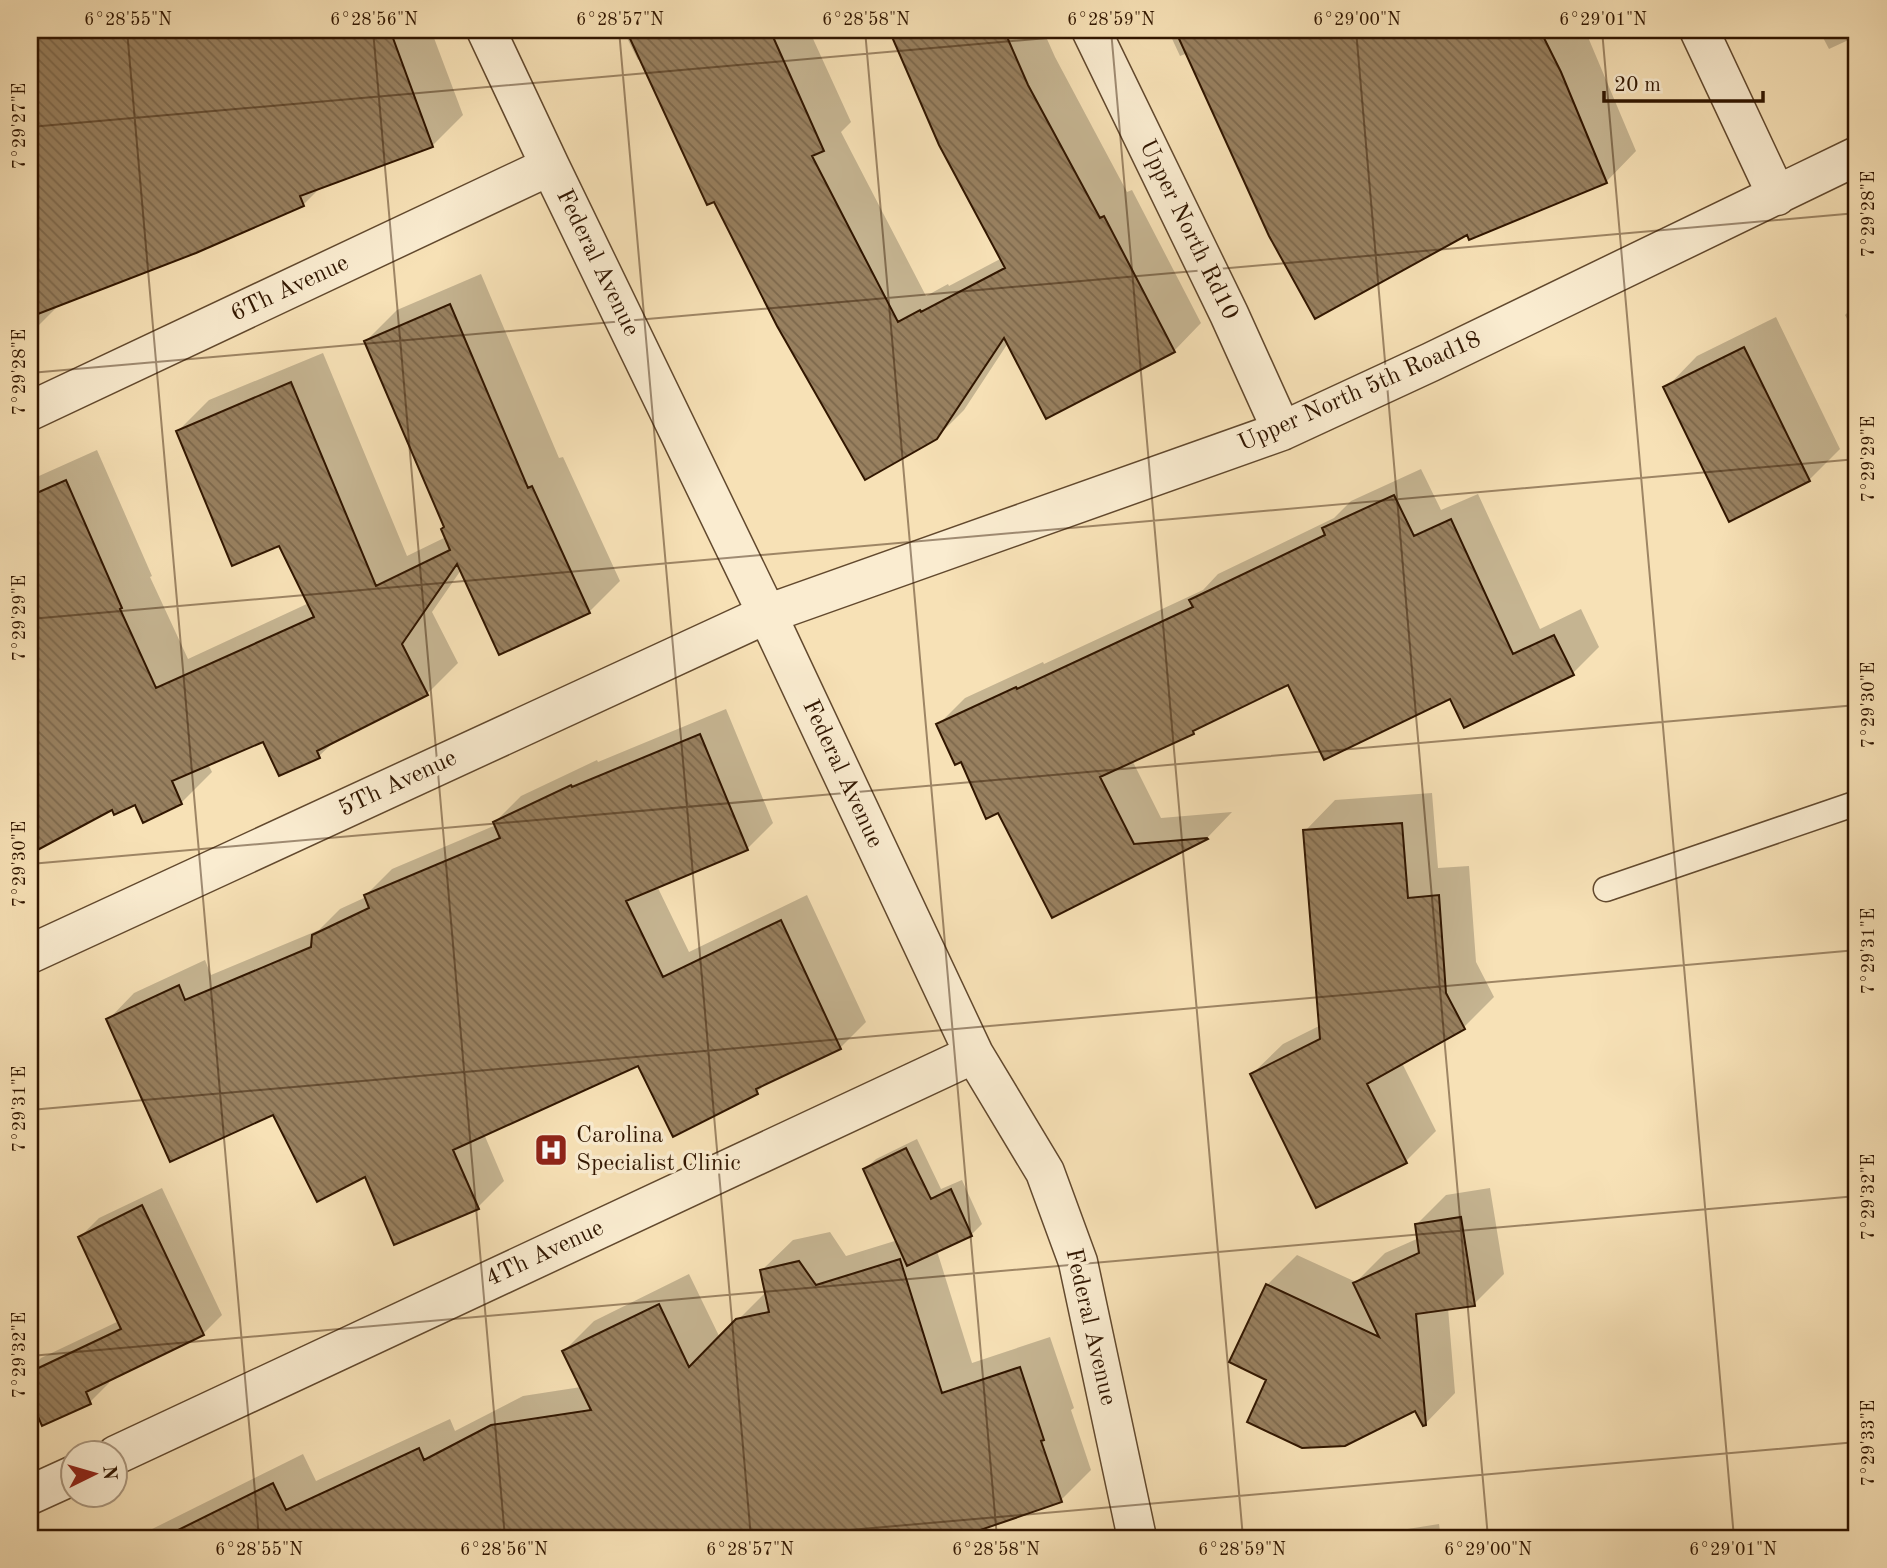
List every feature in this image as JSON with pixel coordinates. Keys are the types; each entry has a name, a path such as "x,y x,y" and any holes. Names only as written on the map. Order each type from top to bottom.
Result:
{"street":[{"name":"Federal Avenue","path":"486,30 767,614 974,1054 1045,1172 1078,1262 1137,1538"},
{"name":"Upper North Rd10","path":"1091,30 1229,314 1282,431"},
{"path":"1699,30 1777,196"},
{"name":"Upper North 5th Road18","path":"767,614 1282,431 1857,156"},
{"name":"6Th Avenue","path":"30,411 550,166"},
{"name":"5Th Avenue","path":"30,954 767,614"},
{"name":"4Th Avenue","path":"130,1448 974,1054"},
{"path":"30,1495 60,1481"}],"lane":[{"path":"1606,889 1857,803"}],"building":[{"path":"30,30 390,30 433,147 300,196 304,206 196,253 30,317"},
{"path":"626,30 770,30 824,151 812,156 898,322 1005,268 939,145 889,30 1004,30 1028,85 1100,218 1104,216 1175,352 1046,419 1004,338 937,439 865,480 777,326 714,202 707,205"},
{"path":"1175,30 1540,30 1561,72 1607,183 1469,240 1467,235 1315,319 1269,236"},
{"path":"450,304 528,488 532,486 590,613 499,655 457,564 402,644 428,695 317,751 320,758 279,776 263,742 172,781 182,804 143,823 135,805 114,815 112,810 30,854 30,496 66,480 156,688 314,617 279,546 232,566 176,431 291,382 376,586 450,550 441,529 444,527 364,341"},
{"path":"1744,347 1810,481 1729,522 1663,387"},
{"path":"1394,495 1414,536 1451,519 1513,654 1554,635 1574,675 1464,728 1450,699 1324,760 1288,685 1193,731 1194,734 1100,777 1134,844 1208,839 1052,918 998,813 986,819 961,762 955,765 936,724 1193,607 1189,600 1325,535 1322,528"},
{"path":"700,734 748,850 626,901 663,977 781,920 841,1049 756,1089 758,1094 673,1137 638,1066 453,1150 479,1209 394,1245 365,1177 317,1202 273,1115 170,1162 106,1019 179,985 185,1000 311,947 312,935 369,908 364,895 500,838 493,822 571,785 572,787"},
{"path":"1402,823 1408,898 1439,895 1446,993 1465,1029 1367,1084 1407,1163 1316,1208 1250,1074 1320,1039 1303,830"},
{"path":"906,1148 931,1199 951,1189 972,1236 907,1266 863,1169"},
{"path":"142,1205 204,1335 86,1392 91,1404 42,1426 30,1398 30,1372 121,1329 78,1237"},
{"path":"1461,1217 1475,1306 1416,1314 1426,1425 1423,1426 1415,1411 1345,1446 1302,1448 1247,1422 1266,1380 1229,1362 1266,1284 1379,1337 1353,1283 1419,1253 1415,1224"},
{"path":"900,1259 942,1393 1020,1367 1062,1502 957,1538 162,1538 273,1483 286,1510 419,1448 424,1460 491,1425 591,1410 562,1351 659,1304 689,1367 736,1319 769,1312 760,1270 799,1261 816,1285"}],"place":[{"name":"Carolina Specialist Clinic","path":"551,1150"}]}
